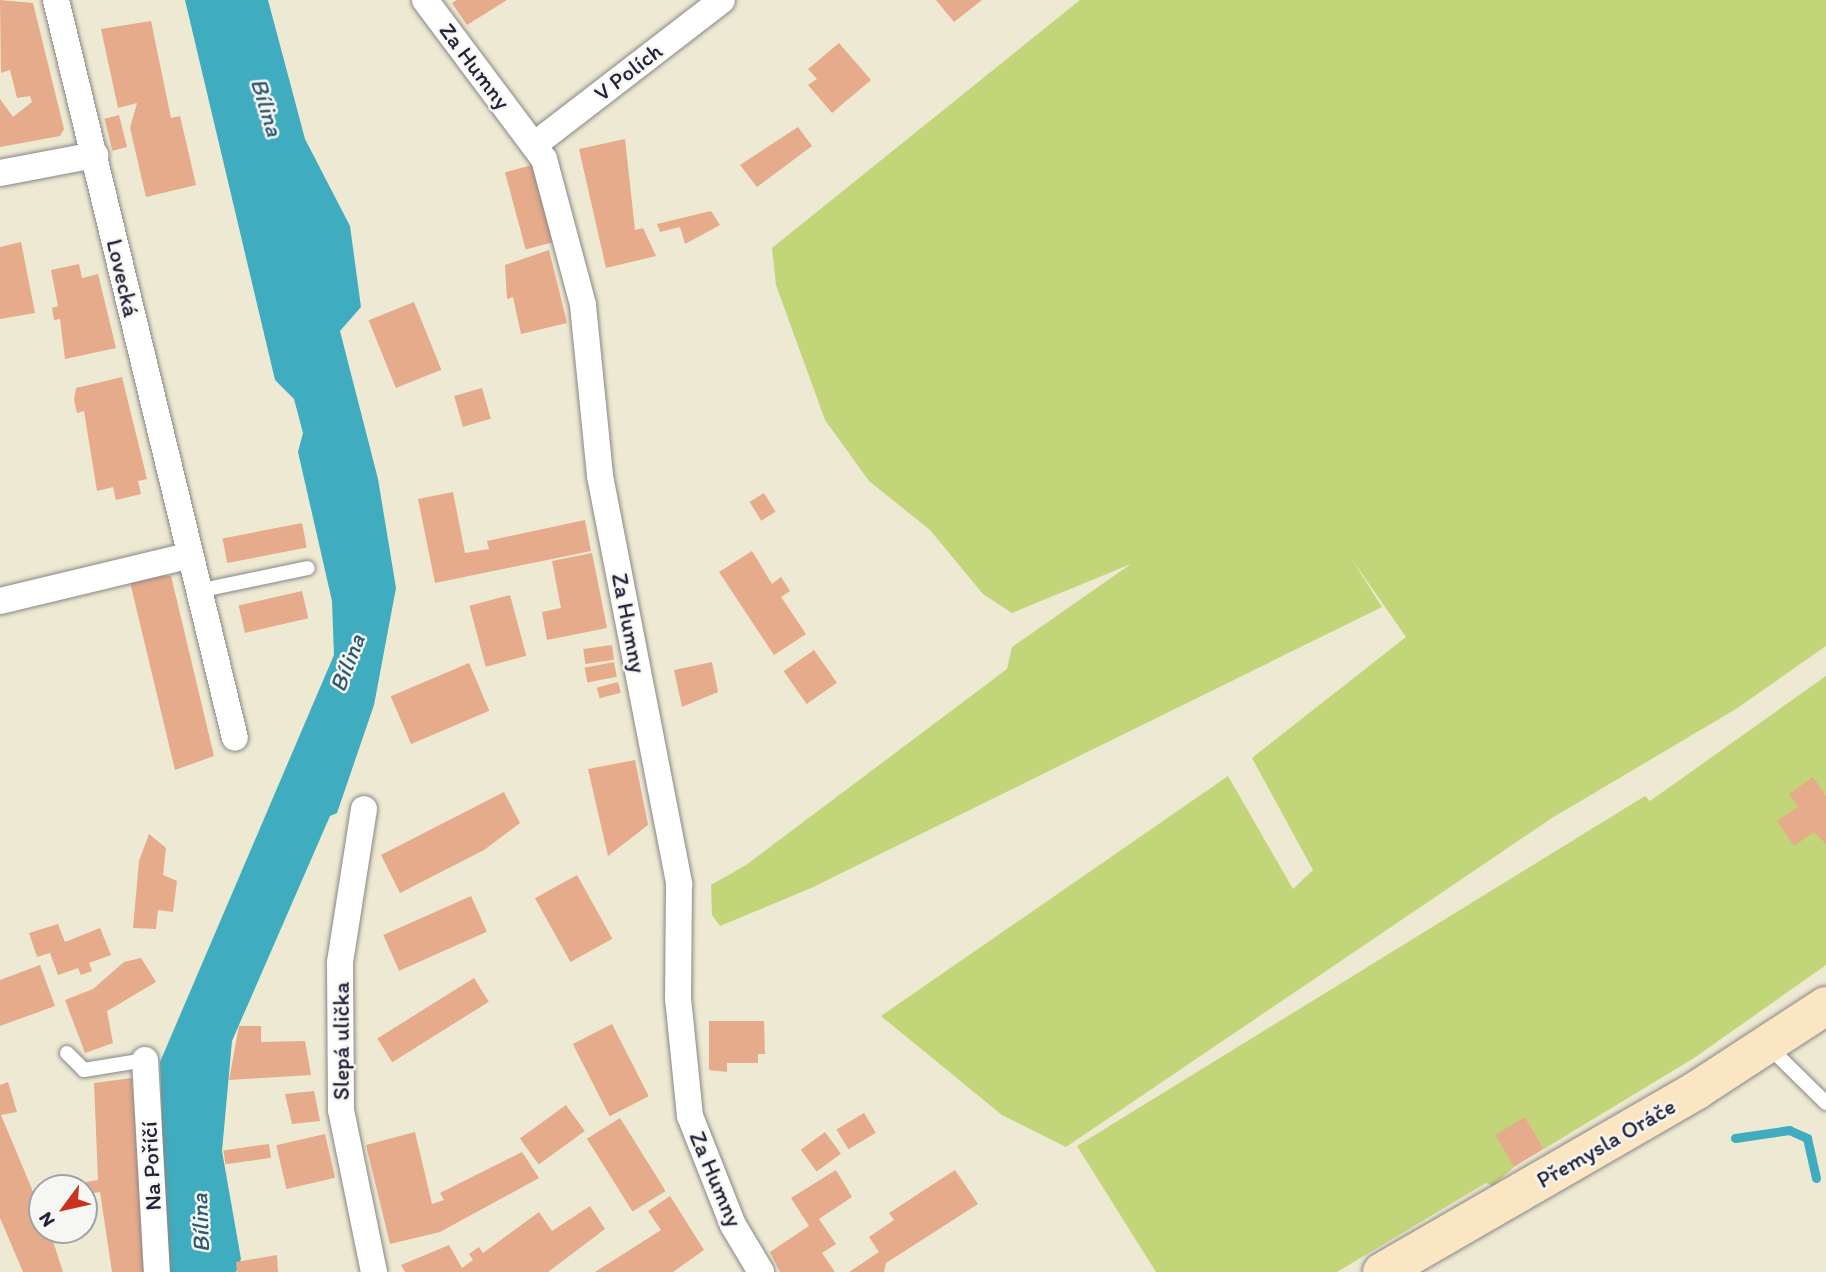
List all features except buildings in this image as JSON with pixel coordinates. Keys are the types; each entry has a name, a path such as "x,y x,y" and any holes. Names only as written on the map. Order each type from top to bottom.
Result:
{"main road":[{"name":"Přemysla Oráče","path":"1382,1272 1768,1046 1826,1006"}],"street":[{"name":"Lovecká","path":"56,0 95,155 188,556 235,738"},
{"name":"Za Humny","path":"425,0 544,159 583,305 600,476 679,884 678,998 690,1116 733,1225 761,1272"},
{"name":"V Polích","path":"534,145 722,0"},
{"path":"0,173 95,155"},
{"path":"0,601 188,556"},
{"name":"Slepá ulička","path":"364,809 340,963 341,1110 374,1272"},
{"name":"Na Poříčí","path":"145,1060 157,1272"}],"lane":[{"path":"198,591 308,568"},
{"path":"1768,1046 1826,1103"},
{"path":"67,1053 84,1070 145,1060"}],"green space":[{"path":"1080,0 1826,0 1826,646 1736,709 1552,818 1066,1147 1002,1115 881,1016 1228,776 1293,889 1313,870 1252,758 1406,637 1351,558 1382,607 809,889 720,926 712,915 711,885 746,865 1007,669 1012,647 1131,564 1012,613 983,594 930,530 869,481 825,420 776,285 772,248"},
{"path":"1826,676 1826,965 1694,1058 1544,1149 1525,1117 1514,1167 1493,1186 1486,1183 1337,1272 1156,1272 1077,1146 1645,796 1650,801"}],"water":[{"name":"Bílina","path":"185,0 268,0 305,139 350,226 361,307 340,331 378,479 396,588 374,705 337,813 330,816 232,1041 222,1151 241,1259 236,1272 167,1272 160,1062 334,655 332,601 298,452 303,433 294,399 275,380"}],"waterway":[{"path":"1735,1138 1789,1130 1807,1138 1816,1178"}]}
